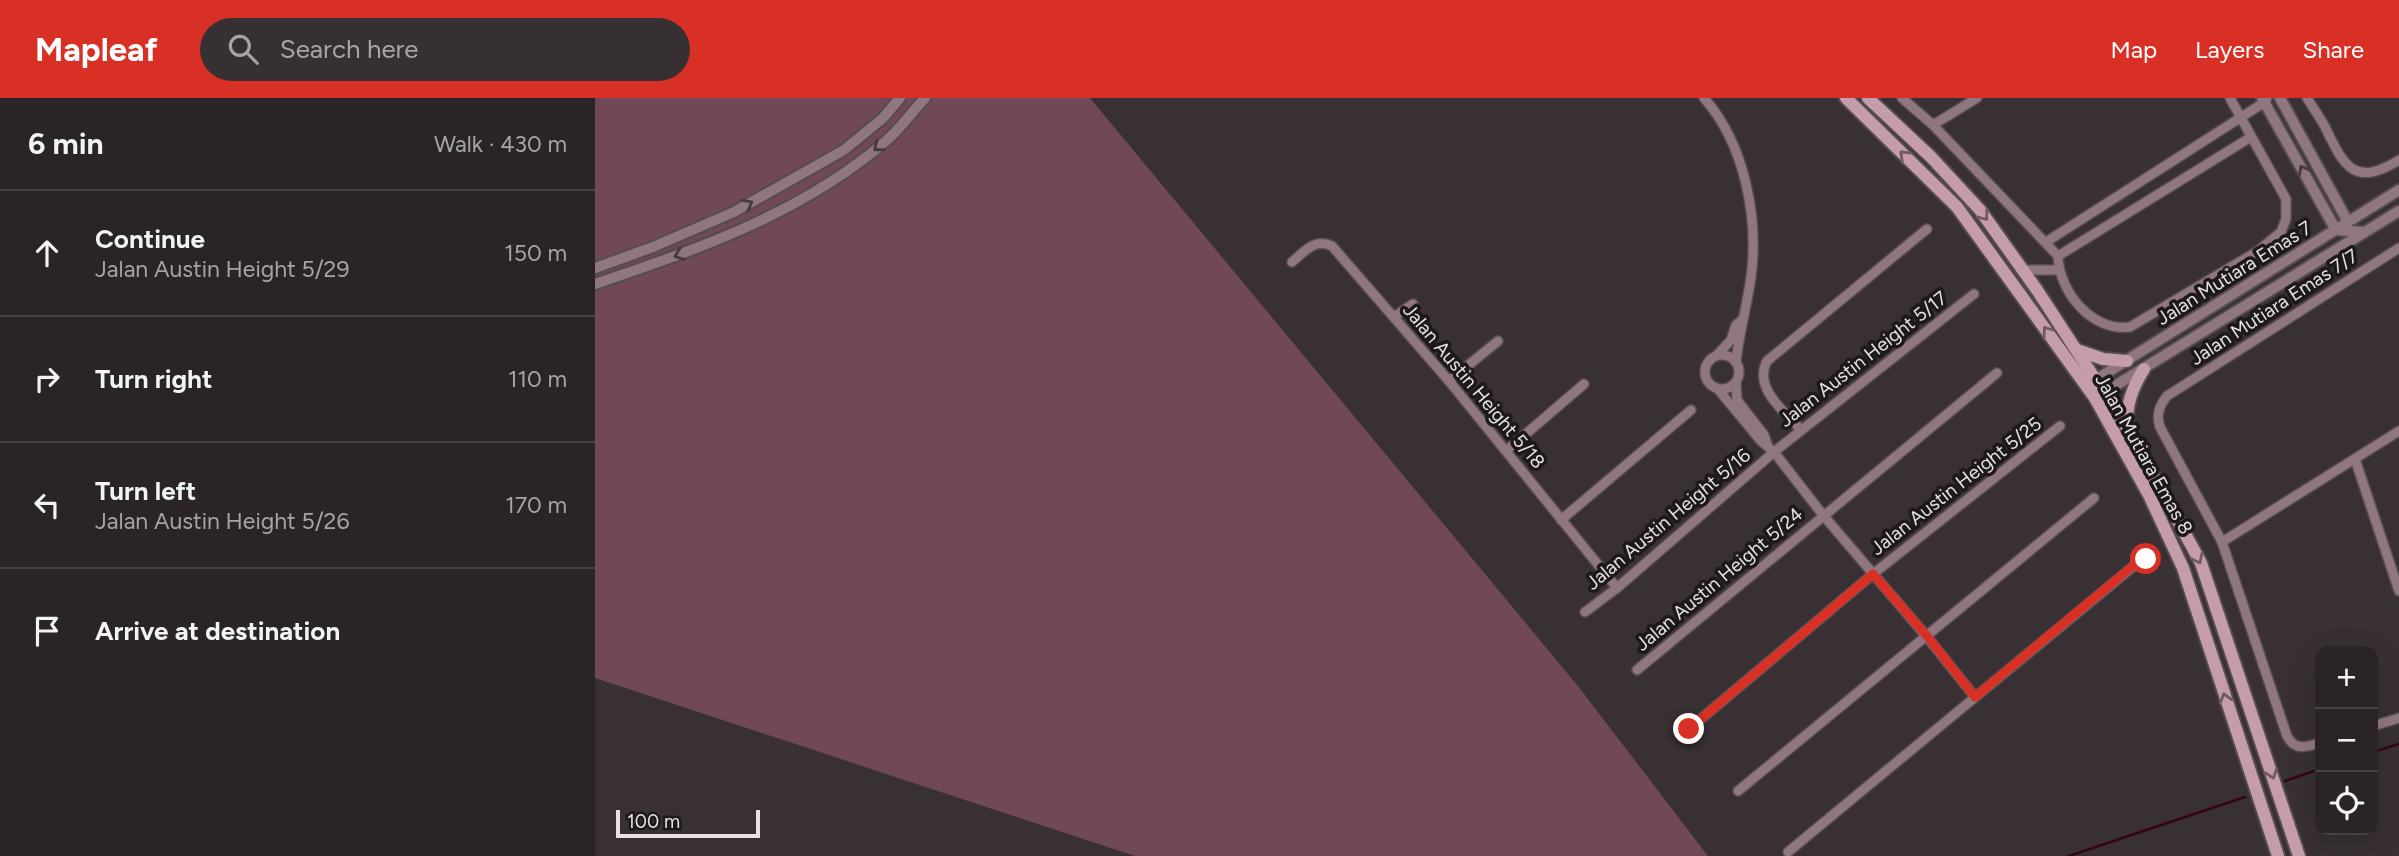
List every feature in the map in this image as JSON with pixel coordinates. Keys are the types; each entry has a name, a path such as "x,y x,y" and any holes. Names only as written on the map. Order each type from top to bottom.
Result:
{"main road":[{"name":"Jalan Mutiara Emas 8","path":"1846,98 1957,207 2127,428 2201,564 2299,856"},
{"name":"Jalan Mutiara Emas 8","path":"1868,98 1931,158 1980,210 2077,350 2092,383"},
{"path":"2077,350 2103,359 2127,361"},
{"path":"2127,428 2130,397 2144,369"},
{"name":"Jalan Mutiara Emas 8","path":"2100,395 2183,568 2277,856"}],"street":[{"path":"595,268 653,247 745,206 844,150 883,118 900,98"},
{"path":"595,284 684,254 795,205 843,176 888,140 925,98"},
{"path":"1703,98 1723,121 1744,180 1753,258 1736,362 1739,372 1736,382 1737,400 1764,435 1770,448"},
{"path":"1902,98 1933,125 2046,242 2058,256 2059,270 2075,300 2090,316 2105,325 2119,328 2130,327 2257,251 2277,237 2286,219 2286,200 2230,98"},
{"path":"1933,125 1977,98"},
{"path":"2280,98 2343,228 2333,251"},
{"path":"2307,98 2324,125 2336,152 2350,168 2378,172 2399,160"},
{"path":"2046,242 2265,100 2343,228 2364,232"},
{"path":"2058,256 2251,137"},
{"name":"Jalan Mutiara Emas 7","path":"2092,383 2343,228 2399,190"},
{"name":"Jalan Mutiara Emas 7","path":"2100,395 2399,211"},
{"path":"1801,430 1764,385 1763,369 1767,361 1927,229"},
{"name":"Jalan Austin Height 5/18","path":"1292,262 1312,245 1323,242 1332,246 1449,381 1617,588"},
{"name":"Jalan Mutiara Emas 7/7","path":"2223,542 2160,427 2158,415 2162,402 2167,396 2399,248"},
{"path":"2023,270 2059,270"},
{"name":"Jalan Austin Height 5/17","path":"1770,448 1801,430 1975,294"},
{"path":"1394,317 1413,304"},
{"path":"1742,320 1736,325 1731,340 1708,362 1705,372 1708,382 1717,388 1760,440 1770,448 1975,697"},
{"path":"1449,381 1498,341"},
{"path":"1717,355 1728,355 1736,362"},
{"name":"Jalan Austin Height 5/24","path":"1637,670 1997,373"},
{"path":"1717,388 1727,388 1736,382"},
{"path":"1506,451 1584,384"},
{"path":"1561,520 1691,410"},
{"name":"Jalan Austin Height 5/25","path":"1689,729 1873,574 2060,426"},
{"path":"2315,744 2298,747 2289,741 2223,542 2399,431"},
{"name":"Jalan Austin Height 5/16","path":"1585,612 1617,588 1770,448"},
{"path":"2355,458 2399,591"},
{"path":"1738,791 2094,498"},
{"path":"1788,852 2140,560 2146,559"},
{"path":"2378,724 2399,718"}],"shaded area":[{"path":"595,98 1090,98 1578,686 1708,856 1135,856 595,678"}],"waterway":[{"path":"2378,750 2399,744"},
{"path":"2285,781 2315,771"},
{"path":"2069,856 2245,797"}],"route":[{"path":"1689,729 1873,574 1975,697 2140,560 2146,559"}]}
